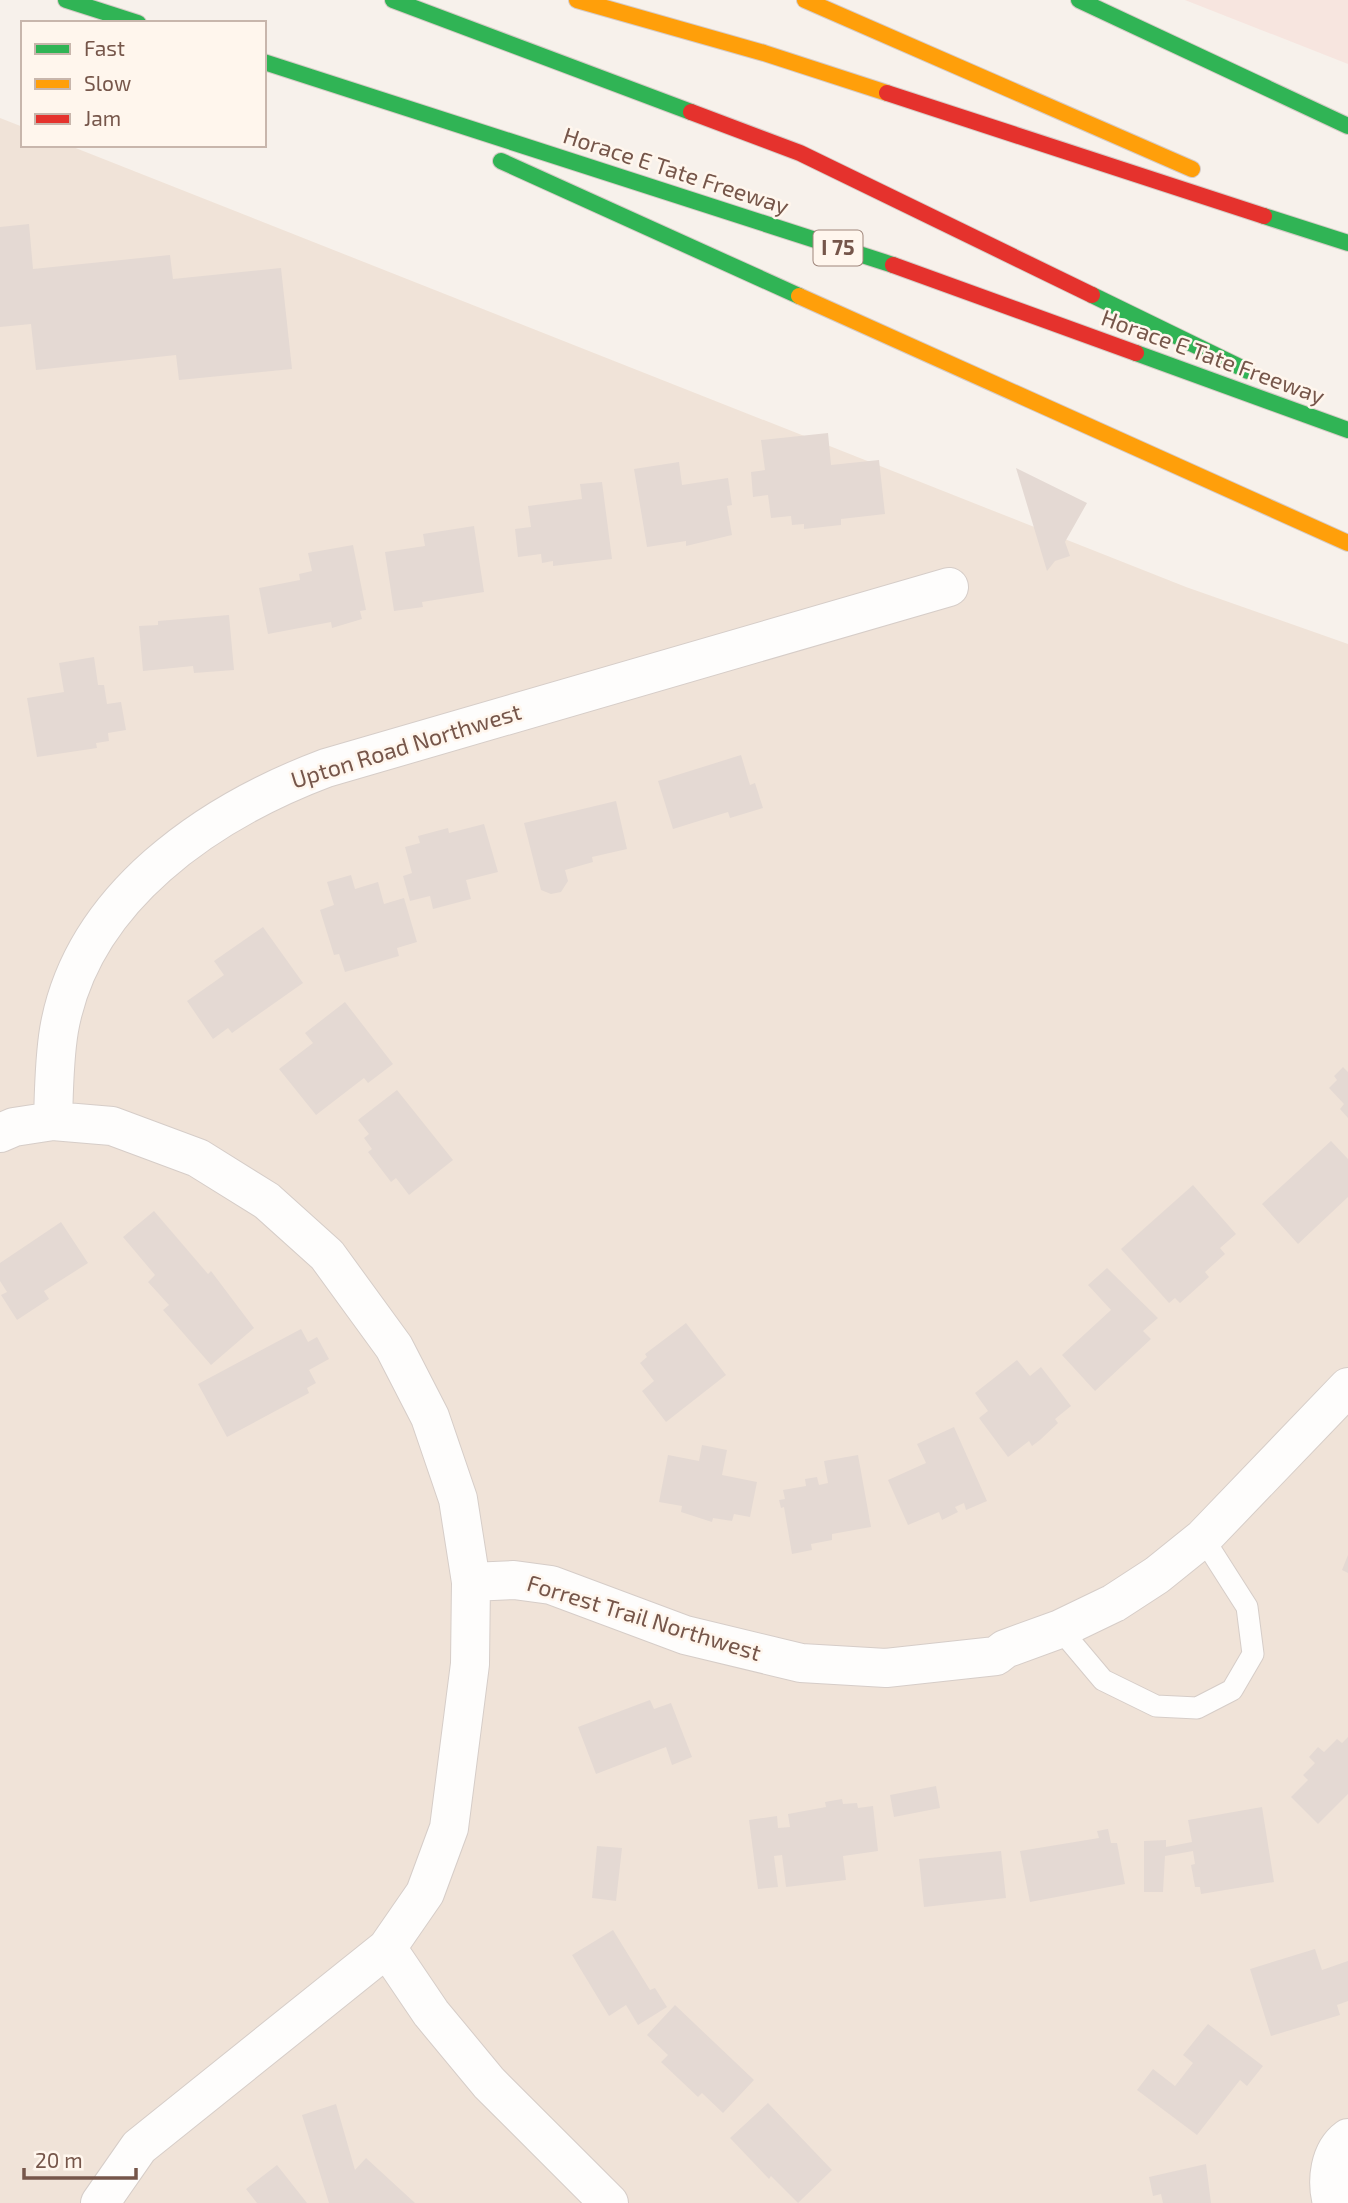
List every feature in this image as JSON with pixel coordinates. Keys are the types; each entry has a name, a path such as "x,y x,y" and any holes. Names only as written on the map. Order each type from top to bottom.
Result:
{"highway":[{"path":"66,0 132,21"},
{"path":"393,0 800,153 1261,377"},
{"path":"577,0 764,53 1348,240"},
{"path":"805,0 1209,177"},
{"path":"1079,0 1348,126"},
{"path":"1086,0 1273,73"},
{"name":"Horace E Tate Freeway","path":"266,63 901,268 1348,430"},
{"path":"323,81 463,144"},
{"path":"488,155 1348,542"},
{"path":"1247,193 1348,240"},
{"path":"1286,389 1348,419"}],"street":[{"name":"Upton Road Northwest","path":"53,1121 59,1027 73,983 89,949 112,915 149,874 188,840 231,811 277,786 326,768 949,587"},
{"path":"0,1133 14,1127 53,1121 111,1126 198,1158 267,1201 327,1255 394,1347 430,1417 458,1499 471,1582 470,1664 449,1828 425,1893 387,1948 139,2147 100,2203"},
{"name":"Forrest Trail Northwest","path":"471,1582 514,1580 551,1585 685,1635 801,1663 886,1668 996,1656 1005,1649 1060,1629 1114,1603 1157,1575 1203,1538 1348,1387"},
{"path":"387,1948 431,2013 489,2083 608,2203"},
{"path":"1332,2203 1330,2171 1338,2146 1348,2138"}],"lane":[{"path":"1060,1629 1103,1680 1156,1706 1197,1708 1232,1690 1252,1654 1247,1607 1203,1538"}],"shaded area":[{"path":"1185,0 1348,0 1348,64"},
{"path":"0,118 21,126 21,147 73,147 1186,587 1348,644 1348,2203 0,2203"}],"building":[{"path":"29,224 33,269 170,255 173,279 281,268 292,369 179,380 176,355 36,370 31,324 0,327 0,227"},
{"path":"828,433 831,465 879,460 885,514 841,519 841,525 804,529 804,524 792,525 791,516 771,518 768,495 753,497 751,472 765,470 761,440"},
{"path":"679,462 682,485 728,478 732,505 727,506 732,535 686,546 686,541 647,547 634,469"},
{"path":"1016,468 1087,503 1065,542 1070,556 1055,561 1047,571"},
{"path":"602,482 612,559 553,566 553,561 542,563 541,554 518,557 515,529 531,527 528,506 582,499 580,484"},
{"path":"474,526 484,592 422,602 423,607 394,611 385,552 425,546 423,534"},
{"path":"353,545 366,610 360,611 362,619 332,628 331,622 268,634 259,588 300,580 299,574 312,571 308,553"},
{"path":"229,615 234,670 194,673 193,666 143,671 139,626 158,625 158,621"},
{"path":"94,657 98,685 104,685 107,704 121,702 126,730 108,733 109,741 96,743 97,748 37,757 27,698 64,692 59,663"},
{"path":"741,755 750,785 755,783 763,808 730,818 728,812 673,829 658,781"},
{"path":"616,801 627,849 592,857 593,862 565,870 568,881 561,892 551,894 541,890 524,823"},
{"path":"484,824 498,872 466,880 471,899 433,909 430,896 410,901 403,876 412,873 405,847 420,843 418,836 448,828 449,833"},
{"path":"351,875 355,889 378,882 384,904 404,898 417,942 397,948 399,956 345,972 339,954 334,955 320,910 334,905 327,882"},
{"path":"263,927 303,983 232,1033 228,1028 213,1039 187,1001 224,975 214,961"},
{"path":"345,1002 393,1064 368,1083 364,1078 316,1115 279,1069 313,1043 305,1033"},
{"path":"1343,1067 1348,1072 1348,1118 1340,1109 1344,1104 1329,1088 1337,1080 1334,1076"},
{"path":"397,1090 453,1160 409,1195 396,1178 391,1182 368,1152 372,1149 364,1138 369,1134 358,1120"},
{"path":"1331,1141 1348,1159 1348,1197 1298,1244 1262,1204"},
{"path":"1193,1185 1236,1234 1220,1248 1225,1254 1205,1272 1209,1277 1180,1303 1175,1298 1169,1303 1121,1249"},
{"path":"154,1211 208,1274 211,1271 254,1328 211,1365 163,1310 169,1305 148,1282 155,1275 123,1237"},
{"path":"61,1222 88,1263 44,1291 49,1299 17,1320 1,1295 7,1292 0,1281 0,1263"},
{"path":"1107,1268 1158,1318 1143,1331 1151,1339 1095,1391 1062,1355 1111,1310 1088,1285"},
{"path":"686,1323 726,1375 666,1422 642,1391 654,1381 640,1363 647,1357 645,1354"},
{"path":"301,1329 308,1342 317,1337 329,1359 309,1370 316,1383 307,1388 309,1393 227,1437 198,1384"},
{"path":"1017,1360 1030,1376 1041,1367 1071,1406 1055,1419 1058,1423 1040,1440 1032,1446 1029,1441 1008,1457 979,1418 988,1411 975,1393"},
{"path":"954,1427 987,1501 966,1510 964,1503 955,1507 958,1512 942,1520 939,1512 908,1525 888,1480 926,1463 917,1444"},
{"path":"702,1445 727,1450 722,1475 757,1482 750,1517 734,1514 732,1521 713,1518 712,1522 681,1512 682,1506 659,1502 668,1455 699,1461"},
{"path":"858,1455 871,1527 832,1534 832,1540 811,1544 812,1550 792,1554 784,1507 781,1508 779,1500 785,1499 783,1490 806,1486 805,1479 817,1477 819,1485 828,1483 824,1461"},
{"path":"1348,1555 1348,1573 1342,1570"},
{"path":"650,1700 654,1709 671,1703 692,1757 672,1765 666,1747 596,1774 578,1727"},
{"path":"1348,1737 1348,1794 1318,1824 1291,1797 1308,1780 1303,1775 1315,1763 1309,1757 1318,1747 1324,1752 1337,1739 1342,1743"},
{"path":"936,1786 940,1808 894,1817 890,1795"},
{"path":"842,1799 843,1804 857,1803 858,1808 873,1806 878,1851 843,1856 846,1880 786,1887 782,1855 774,1856 778,1887 758,1889 749,1820 777,1816 778,1828 790,1827 788,1814 826,1807 825,1802"},
{"path":"1262,1807 1274,1882 1201,1894 1200,1887 1195,1887 1191,1865 1195,1864 1193,1851 1165,1856 1163,1892 1144,1892 1144,1841 1166,1840 1166,1847 1192,1842 1188,1820"},
{"path":"1108,1829 1111,1843 1117,1843 1125,1884 1030,1902 1020,1851 1099,1838 1097,1831"},
{"path":"597,1846 622,1848 616,1901 592,1898"},
{"path":"1001,1851 1006,1898 924,1907 919,1859"},
{"path":"613,1930 650,1990 655,1988 667,2007 638,2025 626,2005 609,2016 572,1955"},
{"path":"1315,1949 1322,1970 1348,1961 1348,2001 1337,2005 1340,2015 1271,2036 1250,1969"},
{"path":"675,2005 754,2080 723,2113 702,2093 698,2097 661,2062 668,2055 647,2035"},
{"path":"1208,2024 1263,2066 1247,2086 1240,2080 1197,2135 1137,2090 1153,2069 1175,2086 1193,2063 1183,2055"},
{"path":"768,2103 832,2170 798,2203 771,2176 769,2179 730,2138"},
{"path":"336,2104 355,2170 366,2158 415,2203 329,2203 302,2115"},
{"path":"1206,2164 1211,2203 1163,2203 1161,2194 1153,2196 1149,2177"},
{"path":"277,2165 307,2203 257,2203 246,2189"}],"traffic: fast":[{"path":"66,0 132,21"},
{"path":"393,0 691,112"},
{"path":"1079,0 1348,126"},
{"path":"266,63 893,265"},
{"path":"501,161 799,296"},
{"path":"1264,216 1348,243"},
{"path":"1092,295 1248,371"},
{"path":"1136,353 1348,430"}],"traffic: slow":[{"path":"577,0 764,53 887,93"},
{"path":"805,0 1192,169"},
{"path":"799,296 1348,543"}],"traffic: jam":[{"path":"887,93 1264,216"},
{"path":"691,112 800,153 1092,295"},
{"path":"893,265 1136,353"}]}
